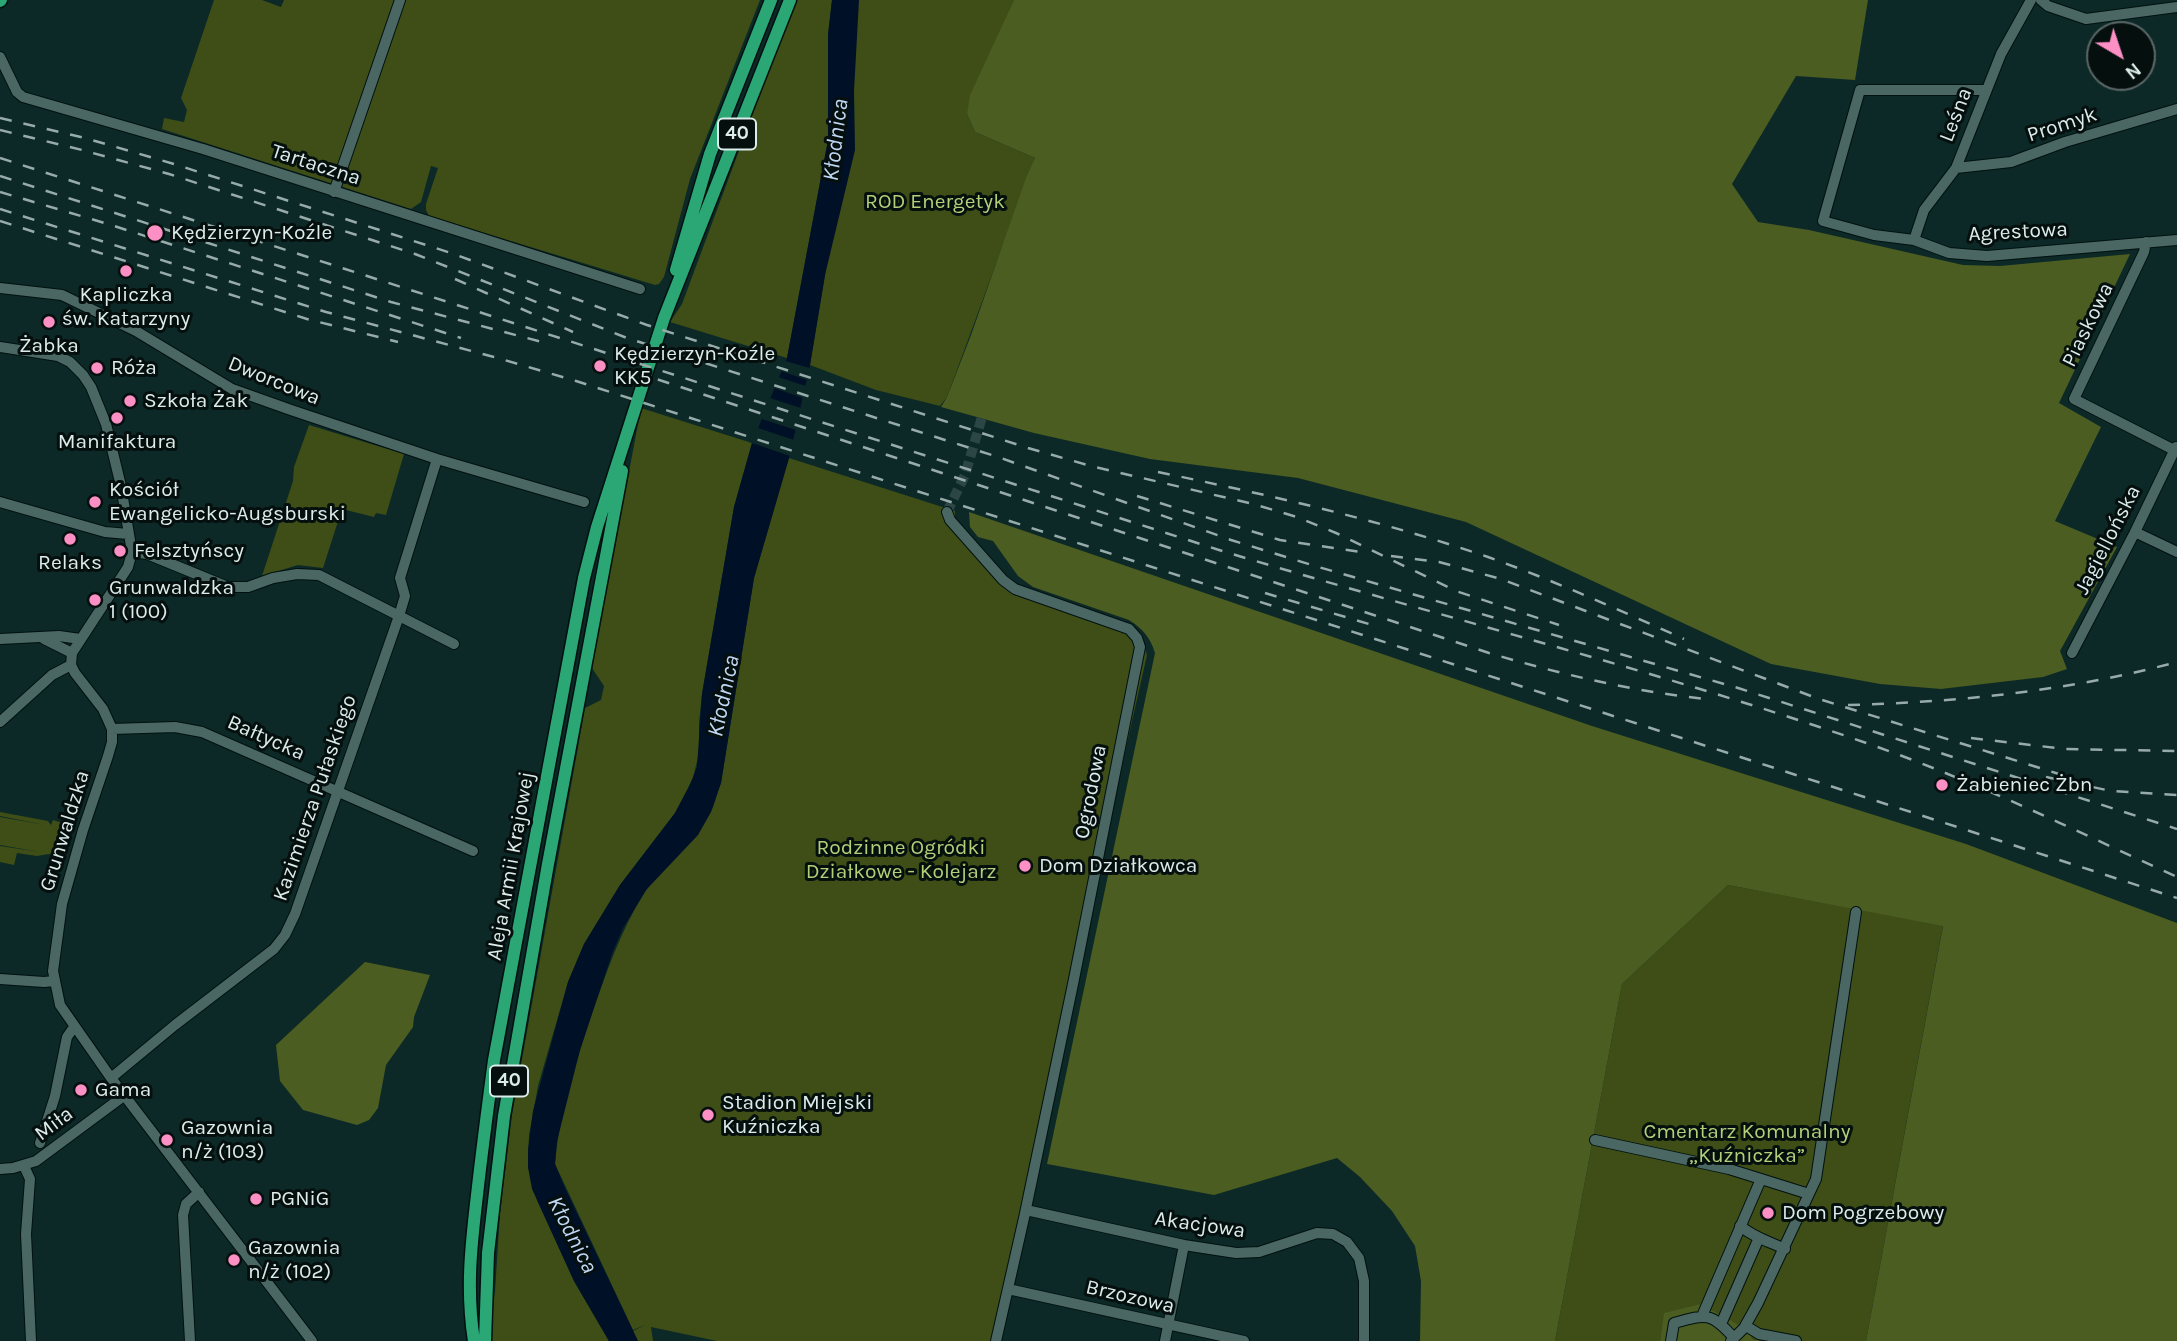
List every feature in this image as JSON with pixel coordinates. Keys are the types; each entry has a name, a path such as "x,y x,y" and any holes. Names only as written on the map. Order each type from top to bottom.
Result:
{"main road":[{"name":"Aleja Armii Krajowej","path":"474,1341 469,1304 471,1242 495,1060 584,578 664,318 706,166 771,0"},
{"name":"Aleja Armii Krajowej","path":"664,318 790,0"},
{"name":"Aleja Armii Krajowej","path":"485,1341 488,1253 503,1116 580,687 635,406"}],"street":[{"path":"334,192 400,0"},
{"name":"Leśna","path":"1914,240 1924,210 1956,167 2001,54 2031,0"},
{"path":"2041,0 2048,6 2086,19 2177,7"},
{"name":"Tartaczna","path":"0,57 16,93 23,97 204,149 640,289"},
{"name":"Agrestowa","path":"1986,90 1860,90 1823,221 1874,235 1914,240 1949,253 1987,256 2177,240"},
{"name":"Promyk","path":"1956,167 2011,162 2065,142 2177,109"},
{"name":"Piaskowa","path":"2146,242 2144,252 2074,398 2176,447"},
{"name":"Dworcowa","path":"0,288 62,295 136,331 232,389 291,411 437,459 584,502"},
{"path":"0,347 58,356 70,362 91,387 106,424 121,486 132,552 128,566 79,639 72,653 71,665 108,718 112,729"},
{"name":"Jagiellońska","path":"2072,653 2176,447"},
{"name":"Kazimierza Pułaskiego","path":"111,1078 280,943 295,914 399,616 405,596 400,579 437,459"},
{"path":"0,502 106,532 128,534"},
{"name":"Ogrodowa","path":"948,516 1003,580 1015,589 1129,629 1137,638 1140,647 1026,1210 996,1341"},
{"path":"2135,532 2177,552"},
{"path":"132,552 148,554 228,587 248,587 272,578 297,574 319,575 454,644"},
{"path":"0,639 59,636 79,639"},
{"path":"40,637 72,653"},
{"path":"0,722 52,675 71,665"},
{"name":"Bałtycka","path":"112,729 175,727 202,732 473,851"},
{"name":"Grunwaldzka","path":"112,729 108,756 62,905 54,957 54,981 60,1005 111,1078 312,1341"},
{"path":"1671,1341 1674,1323 1702,1316 1721,1324 1732,1340 1746,1325 1785,1249 1809,1194 1819,1168 1856,912"},
{"path":"0,979 54,981"},
{"path":"40,1143 55,1096 67,1037 74,1027"},
{"name":"Miła","path":"0,1169 24,1166 47,1154 125,1095"},
{"path":"1595,1140 1729,1169 1809,1194"},
{"path":"24,1166 30,1179 26,1234 31,1341"},
{"path":"1702,1316 1761,1179"},
{"path":"190,1341 183,1215 186,1204 199,1192"},
{"name":"Akacjowa","path":"1026,1210 1184,1245 1236,1253 1259,1252 1317,1233 1333,1234 1347,1242 1359,1258 1364,1281 1364,1341"},
{"path":"1740,1226 1758,1240 1768,1241 1785,1249"},
{"path":"1721,1324 1758,1240"},
{"path":"1165,1341 1184,1245"},
{"name":"Brzozowa","path":"1008,1290 1244,1341"},
{"path":"1746,1325 1759,1334 1796,1341"}],"green space":[{"path":"214,0 262,0 281,7 284,0 760,0 690,179 664,277 655,285 429,216 426,204 438,168 431,166 421,202 411,209 162,129 164,118 184,122 187,110 181,98"},
{"path":"795,0 832,0 828,35 828,140 787,358 670,322 682,304"},
{"name":"ROD Energetyk","path":"857,0 1014,0 967,114 975,132 1035,158 947,397 940,406 876,390 810,365 834,221"},
{"path":"1014,0 1868,0 1855,80 1796,76 1732,184 1758,222 1809,230 1963,265 2000,266 2130,254 2059,403 2101,427 2055,521 2117,547 2060,651 2067,669 2043,677 1941,689 1880,684 1771,664 1466,522 1298,478 1150,459 1034,433 941,407 971,335 1035,158 975,132 967,114 970,95"},
{"path":"641,408 752,443 734,507 702,694 699,753 693,778 675,813 620,885 584,944 568,982 538,1086 529,1135 528,1167 537,1200 574,1281 609,1341 489,1341 512,1115 585,708 601,700 604,686 592,668"},
{"path":"309,425 404,454 386,515 376,513 374,517 342,509 323,568 298,565 262,576 293,481 294,467"},
{"name":"Rodzinne Ogródki Działkowe - Kolejarz","path":"789,458 955,511 955,522 1021,597 1118,626 1143,642 1147,655 998,1341 717,1341 651,1327 653,1341 638,1341 633,1331 645,1325 633,1330 555,1164 560,1127 573,1072 621,937 652,881 703,823 715,802 721,783 754,578"},
{"path":"969,512 1592,726 1966,844 2177,923 2177,1341 1866,1341 1943,926 1728,885 1622,984 1555,1341 1420,1341 1421,1281 1415,1246 1392,1211 1360,1177 1337,1158 1214,1195 1047,1164 1155,653 1145,634 1129,620 1033,587 1018,576 993,541 978,537 970,527"},
{"path":"0,812 48,821 51,825 53,820 72,826 62,858 49,854 37,856 17,853 14,865 0,862 0,846 40,852 0,845 0,817 45,825 0,816"},
{"name":"Cmentarz Komunalny „Kuźniczka”","path":"1728,885 1943,925 1866,1341 1764,1341 1752,1339 1750,1332 1665,1313 1660,1341 1555,1341 1622,984"},
{"path":"365,962 430,975 414,1017 413,1027 386,1065 378,1108 369,1120 357,1125 303,1110 280,1081 276,1045"},
{"path":"1701,1304 1751,1332 1752,1339 1764,1341 1660,1341 1664,1313"}],"water":[{"name":"Kłodnica","path":"832,0 859,0 854,91 855,150 825,275 810,365 789,458 754,578 721,783 711,812 698,835 646,890 623,928 580,1050 557,1141 555,1164 638,1341 609,1341 574,1281 532,1189 528,1150 533,1111 568,982 584,944 620,885 675,813 697,767 702,694 734,507 752,443 787,358 828,140 828,35"}],"pier":[{"path":"782,360 813,369 810,381 778,370"},
{"path":"775,376 809,387 806,399 771,387"},
{"path":"767,397 804,409 799,431 759,418"},
{"path":"755,427 797,441 793,457 749,442"}],"tunnel":[{"path":"947,512 965,475 982,417"}],"railway":[{"path":"0,118 85,138 174,164 451,253 647,325 1028,448 1297,517 1456,591 1559,625"},
{"path":"0,130 169,174 415,254 627,338 998,457 1231,540 1738,688 2177,829"},
{"path":"0,158 1219,550 1629,668 1791,718 1950,775 2177,877"},
{"path":"0,176 391,302 542,342"},
{"path":"0,192 108,224 461,338"},
{"path":"0,209 326,312 576,381 2177,898"},
{"path":"0,221 307,319 398,342"},
{"path":"455,279 573,332"},
{"path":"635,372 1489,653 1596,681 1705,699"},
{"path":"1158,472 1324,509 1488,557 1587,596 1684,639"},
{"path":"1137,496 1280,540 1367,553"},
{"path":"1391,556 1439,562 1501,579 1819,699 2059,774"},
{"path":"1265,593 1379,627"},
{"path":"1848,705 1972,698 2055,688 2177,662"},
{"path":"1971,738 2065,749 2177,751"},
{"path":"2046,777 2111,791 2177,795"}],"place":[{"name":"Kędzierzyn-Koźle","path":"155,233"},
{"name":"Kapliczka św. Katarzyny","path":"126,271"},
{"name":"Żabka","path":"49,322"},
{"name":"Kędzierzyn-Koźle KK5","path":"600,366"},
{"name":"Róża","path":"97,368"},
{"name":"Szkoła Żak","path":"130,401"},
{"name":"Manifaktura","path":"117,418"},
{"name":"Kościół Ewangelicko-Augsburski","path":"95,502"},
{"name":"Relaks","path":"70,539"},
{"name":"Felsztyńscy","path":"120,551"},
{"name":"Grunwaldzka 1 (100)","path":"95,600"},
{"name":"Żabieniec Żbn","path":"1942,785"},
{"name":"Dom Działkowca","path":"1025,866"},
{"name":"Gama","path":"81,1090"},
{"name":"Stadion Miejski Kuźniczka","path":"708,1115"},
{"name":"Gazownia n/ż (103)","path":"167,1140"},
{"name":"PGNiG","path":"256,1199"},
{"name":"Dom Pogrzebowy","path":"1768,1213"},
{"name":"Gazownia n/ż (102)","path":"234,1260"}]}
